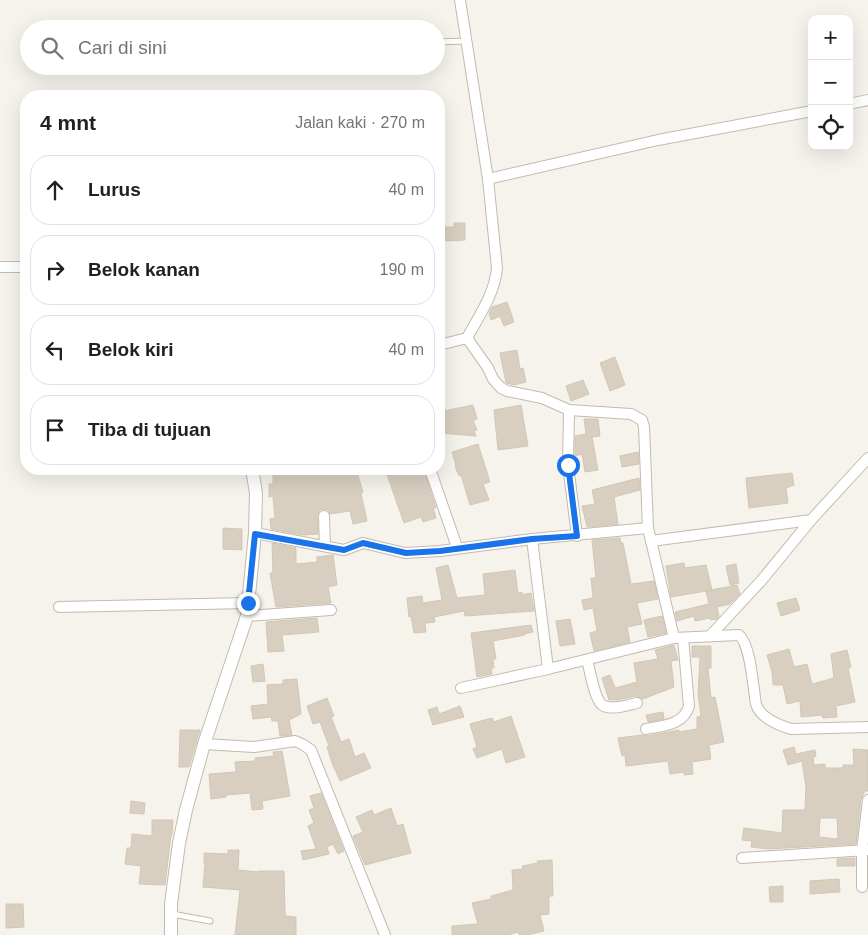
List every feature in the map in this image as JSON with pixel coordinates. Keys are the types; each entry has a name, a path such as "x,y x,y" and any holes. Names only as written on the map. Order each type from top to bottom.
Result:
{"street":[{"path":"445,344 467,338 490,296 497,268 488,179 460,0"},
{"path":"853,103 868,100"},
{"path":"488,179 658,140 808,112"},
{"path":"0,267 20,267"},
{"path":"467,338 488,368 493,379 501,388 514,393 542,398 569,410 631,414 642,420 644,427 648,528 678,638 689,706 688,712 676,722 646,730"},
{"path":"569,410 568,465 577,536"},
{"path":"710,636 761,581 811,520 868,458"},
{"path":"171,935 171,914 179,843 188,801 204,744 248,610 255,534 256,493 253,475"},
{"path":"432,475 457,547"},
{"path":"324,516 325,546"},
{"path":"651,541 811,520"},
{"path":"255,534 344,550 363,543 406,553 440,551 457,547 648,528"},
{"path":"532,539 548,669"},
{"path":"59,607 331,610"},
{"path":"461,688 678,638 739,635 746,647 758,710 763,716 780,726 791,729 868,728"},
{"path":"587,660 599,700 603,705 608,707 637,703"},
{"path":"204,744 254,747 295,742 311,750 385,935"},
{"path":"862,887 868,800"},
{"path":"742,858 865,850"}],"lane":[{"path":"445,42 466,41"},
{"path":"171,914 210,921"}],"building":[{"path":"454,223 465,223 465,240 445,241 445,227 454,227"},
{"path":"507,302 514,322 504,326 500,316 491,320 489,313 492,307"},
{"path":"517,350 520,369 523,368 526,382 514,385 506,383 500,353"},
{"path":"615,357 625,385 610,391 600,363"},
{"path":"583,380 589,394 571,401 566,386"},
{"path":"473,405 477,419 473,420 477,430 474,431 476,436 445,433 445,411"},
{"path":"521,405 528,446 498,450 494,410"},
{"path":"584,419 598,419 600,436 592,437 598,470 585,472 582,454 575,456 575,436 586,434"},
{"path":"478,444 490,482 483,484 489,500 470,505 461,475 459,476 455,466 452,452"},
{"path":"638,452 639,464 622,467 620,456"},
{"path":"792,473 794,485 786,488 788,503 749,508 746,478"},
{"path":"273,475 358,475 363,492 361,493 367,521 353,524 350,511 330,514 328,510 323,509 317,515 318,534 303,535 271,529 270,519 275,518 273,496 269,497 269,484 273,484"},
{"path":"387,475 425,475 436,508 433,508 436,518 423,522 421,517 404,523"},
{"path":"639,478 640,490 614,497 618,524 587,527 582,506 595,504 592,490"},
{"path":"223,528 242,529 242,550 223,549"},
{"path":"620,538 621,543 623,543 631,584 654,581 658,599 637,603 642,624 627,627 630,642 594,651 590,633 597,631 593,608 584,610 582,600 593,598 591,578 596,578 592,540"},
{"path":"272,543 296,548 296,564 317,562 317,557 333,555 337,585 328,587 331,603 276,607 270,573 273,573"},
{"path":"684,563 685,568 706,565 712,590 671,597 666,566"},
{"path":"736,564 739,583 730,585 726,566"},
{"path":"448,565 457,598 485,595 483,574 515,570 518,593 522,592 522,595 531,593 534,611 465,616 464,611 434,617 435,622 425,623 426,632 414,633 411,616 409,617 407,598 422,596 423,603 442,600 436,568"},
{"path":"737,585 740,594 730,604 717,607 719,616 717,619 711,620 710,618 695,621 694,616 677,621 675,612 709,604 706,591"},
{"path":"796,598 800,610 781,616 777,603"},
{"path":"662,616 666,633 648,637 644,620"},
{"path":"317,618 319,632 282,635 284,651 268,652 266,622"},
{"path":"570,619 575,644 560,646 556,621"},
{"path":"531,625 533,632 493,641 496,659 493,659 494,668 491,668 492,674 477,677 471,633"},
{"path":"674,645 678,660 671,661 674,687 643,699 636,696 609,700 602,678 610,675 615,688 637,682 634,663 658,659 655,650"},
{"path":"692,646 711,646 711,668 708,668 711,698 715,697 724,742 709,745 711,759 692,762 693,774 684,775 684,772 670,774 668,761 626,766 625,755 622,756 618,738 697,729 697,717 701,716 698,695 700,657 692,657"},
{"path":"789,649 794,667 807,664 812,684 834,678 831,654 847,650 851,667 848,668 855,702 836,706 837,717 823,718 822,715 801,717 800,701 787,704 783,685 773,685 772,672 767,655"},
{"path":"263,664 265,681 253,682 251,666"},
{"path":"297,679 301,714 289,720 292,735 280,736 278,721 272,721 271,717 253,719 251,706 268,704 267,685 283,684 283,680"},
{"path":"327,698 334,716 331,717 341,742 349,739 355,757 364,753 371,768 340,781 332,763 327,747 329,746 320,722 313,724 307,706"},
{"path":"460,706 464,717 433,725 428,710 437,707 439,714"},
{"path":"663,712 664,719 648,722 646,715"},
{"path":"511,716 525,757 506,763 502,749 477,758 473,749 477,747 470,724 492,718 494,722"},
{"path":"180,730 200,730 189,767 179,767"},
{"path":"794,747 796,754 815,750 816,756 813,757 814,765 825,764 825,768 843,768 843,765 854,765 853,749 868,750 868,791 865,791 861,799 856,844 768,849 751,847 752,841 742,840 744,828 782,833 783,810 805,810 806,787 802,761 788,765 783,750","holes":["820,818 837,818 838,839 819,837"]},
{"path":"282,751 290,796 262,801 263,809 252,810 250,793 226,795 226,797 211,799 209,774 236,772 235,762 255,761 255,758 274,756 273,752"},
{"path":"321,793 344,851 338,854 333,844 327,847 329,854 303,860 301,851 316,849 308,826 314,823 309,810 314,808 310,796"},
{"path":"131,801 145,803 144,814 130,813"},
{"path":"391,808 397,826 403,824 411,853 365,865 353,836 363,832 356,817 372,810 374,815"},
{"path":"152,820 173,820 165,885 139,884 141,866 125,864 127,848 131,848 132,834 152,836"},
{"path":"228,850 239,850 238,870 259,872 284,871 285,914 286,916 296,917 296,935 235,935 240,890 203,887 204,853 228,854"},
{"path":"855,858 855,866 837,866 837,859"},
{"path":"552,860 553,896 549,896 549,914 540,915 544,931 527,935 519,935 519,932 507,935 452,935 452,926 478,924 472,903 491,899 491,896 513,890 512,870 523,869 522,866 538,863 537,861"},
{"path":"839,879 840,892 810,894 810,881"},
{"path":"783,886 783,902 770,902 769,887"},
{"path":"6,904 23,904 24,927 6,928"}],"route":[{"path":"248,603 255,534 344,550 363,543 406,553 577,536 568,465"}]}
